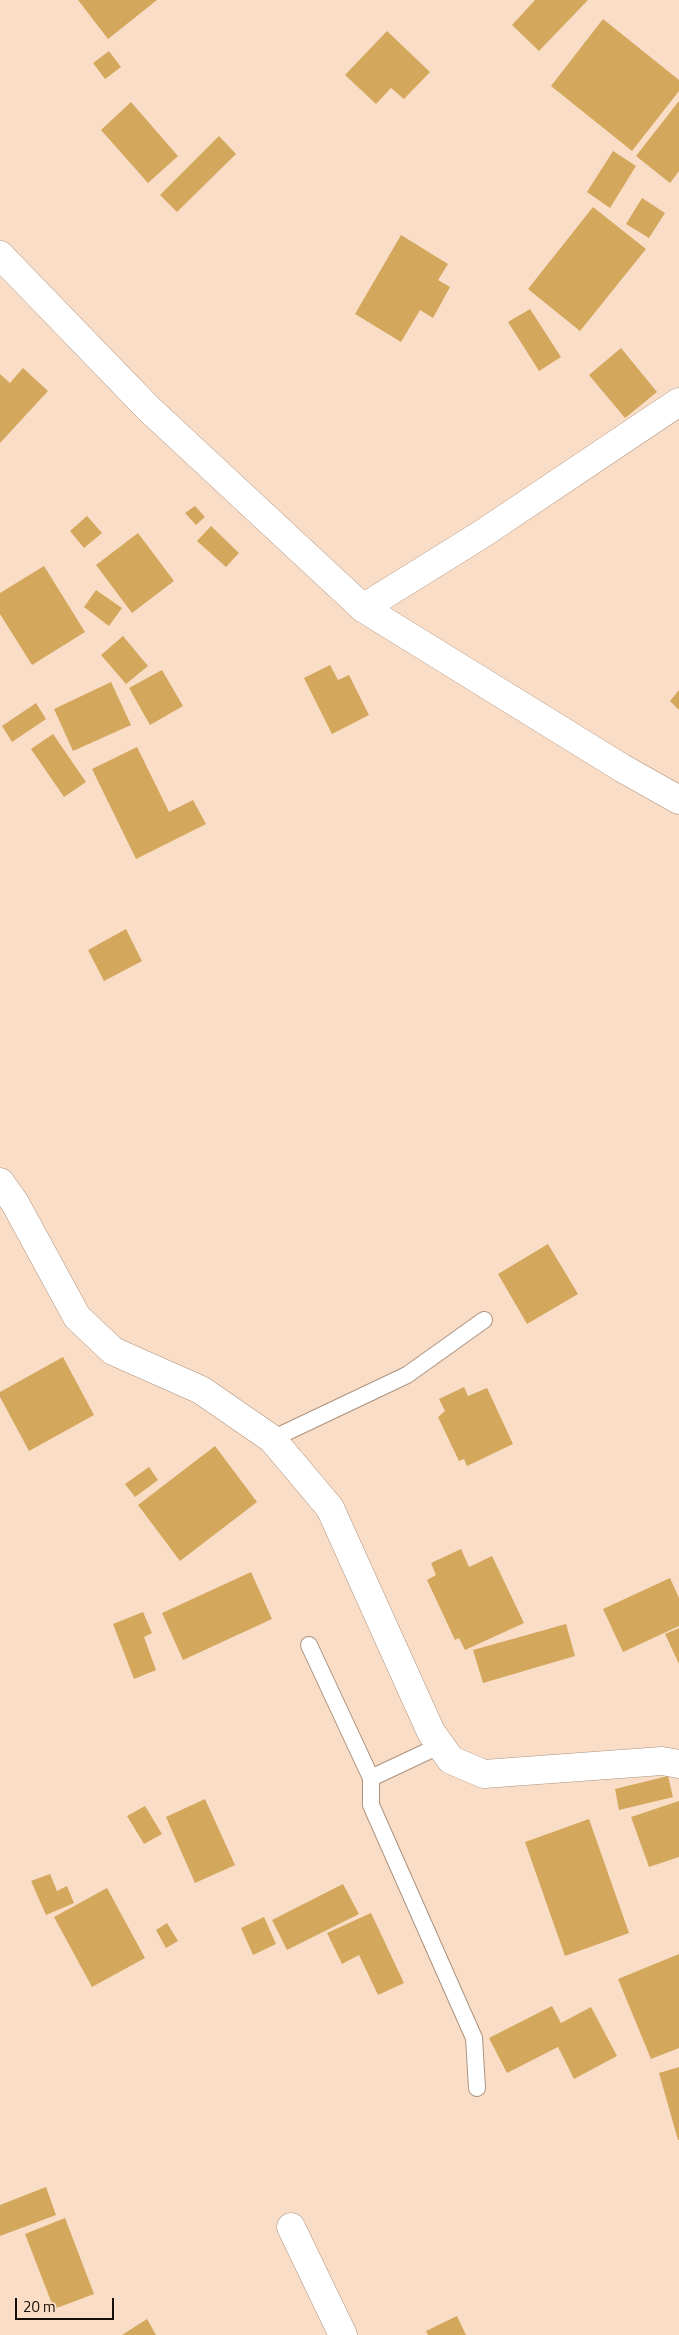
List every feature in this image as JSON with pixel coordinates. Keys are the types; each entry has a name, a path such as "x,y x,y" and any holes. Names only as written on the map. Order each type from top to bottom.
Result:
{"street":[{"path":"0,255 148,408 363,608 622,768 679,800"},
{"path":"363,608 482,534 679,402"},
{"path":"0,1182 15,1203 77,1317 113,1351 200,1390 272,1439 330,1508 431,1732 451,1760 484,1774 662,1761 679,1764"},
{"path":"291,2227 343,2335"}],"lane":[{"path":"272,1439 408,1375 484,1320"},
{"path":"309,1645 371,1778 371,1805 474,2038 477,2088"},
{"path":"371,1778 441,1745"}],"building":[{"path":"78,0 157,0 108,39"},
{"path":"535,0 588,0 539,51 512,25"},
{"path":"603,19 679,80 679,91 632,151 551,86"},
{"path":"387,31 430,72 404,99 391,88 376,104 345,75"},
{"path":"109,51 121,67 105,79 93,63"},
{"path":"679,101 679,171 670,183 636,156"},
{"path":"131,102 178,156 148,183 101,130"},
{"path":"219,136 236,154 177,212 160,195"},
{"path":"613,151 636,166 610,208 587,192"},
{"path":"642,198 665,213 649,238 626,224"},
{"path":"593,207 646,249 580,331 528,289"},
{"path":"401,235 448,264 438,280 450,287 433,318 420,310 401,342 355,314"},
{"path":"530,309 561,357 539,371 508,322"},
{"path":"621,348 657,392 625,418 589,375"},
{"path":"23,368 48,391 0,443 0,374 10,383"},
{"path":"195,506 205,517 196,525 185,513"},
{"path":"87,516 102,533 84,548 70,531"},
{"path":"211,526 239,553 226,567 197,541"},
{"path":"138,533 174,581 132,613 96,565"},
{"path":"44,566 85,632 32,665 0,614 0,593"},
{"path":"96,590 122,608 109,626 84,607"},
{"path":"123,636 148,666 126,684 101,655"},
{"path":"330,665 338,680 349,675 369,715 332,734 304,678"},
{"path":"162,670 183,706 150,725 129,688"},
{"path":"111,682 131,725 73,751 54,709"},
{"path":"679,690 679,710 670,701"},
{"path":"36,703 46,719 12,742 2,726"},
{"path":"53,734 86,782 64,797 31,749"},
{"path":"137,747 169,812 193,800 206,824 136,859 92,769"},
{"path":"126,929 142,961 104,981 88,950"},
{"path":"548,1244 578,1294 527,1324 498,1274"},
{"path":"63,1357 94,1415 29,1451 0,1397 0,1392"},
{"path":"464,1387 468,1396 487,1388 513,1444 467,1466 464,1459 459,1461 438,1417 445,1411 439,1399"},
{"path":"215,1446 257,1502 180,1561 138,1505"},
{"path":"149,1467 158,1480 135,1497 125,1484"},
{"path":"461,1549 469,1567 492,1556 524,1623 465,1650 459,1638 455,1640 427,1580 436,1575 431,1563"},
{"path":"251,1572 272,1619 183,1660 162,1613"},
{"path":"670,1578 679,1598 679,1626 623,1652 603,1609"},
{"path":"143,1612 152,1633 144,1637 156,1670 134,1679 113,1624"},
{"path":"566,1624 575,1656 483,1683 473,1650"},
{"path":"679,1628 679,1664 665,1634"},
{"path":"668,1776 673,1797 619,1810 615,1789"},
{"path":"205,1799 235,1865 195,1883 166,1817"},
{"path":"679,1801 679,1857 649,1867 631,1817"},
{"path":"145,1806 162,1834 144,1844 127,1816"},
{"path":"589,1819 629,1933 565,1956 525,1842"},
{"path":"50,1874 57,1891 67,1886 74,1903 46,1915 31,1881"},
{"path":"343,1884 359,1914 287,1950 272,1920"},
{"path":"107,1888 145,1958 92,1987 54,1917"},
{"path":"371,1913 404,1983 378,1995 359,1955 342,1964 327,1933"},
{"path":"264,1917 276,1944 253,1955 241,1928"},
{"path":"167,1923 178,1941 166,1948 156,1930"},
{"path":"679,1954 679,2048 651,2059 618,1979"},
{"path":"552,2006 561,2023 591,2007 617,2056 574,2079 558,2047 507,2073 489,2038"},
{"path":"679,2067 679,2140 678,2140 659,2073"},
{"path":"46,2187 56,2215 0,2236 0,2205"},
{"path":"65,2218 94,2294 54,2309 25,2234"},
{"path":"457,2316 466,2335 428,2335 426,2331"},
{"path":"147,2319 156,2335 122,2335"}]}
